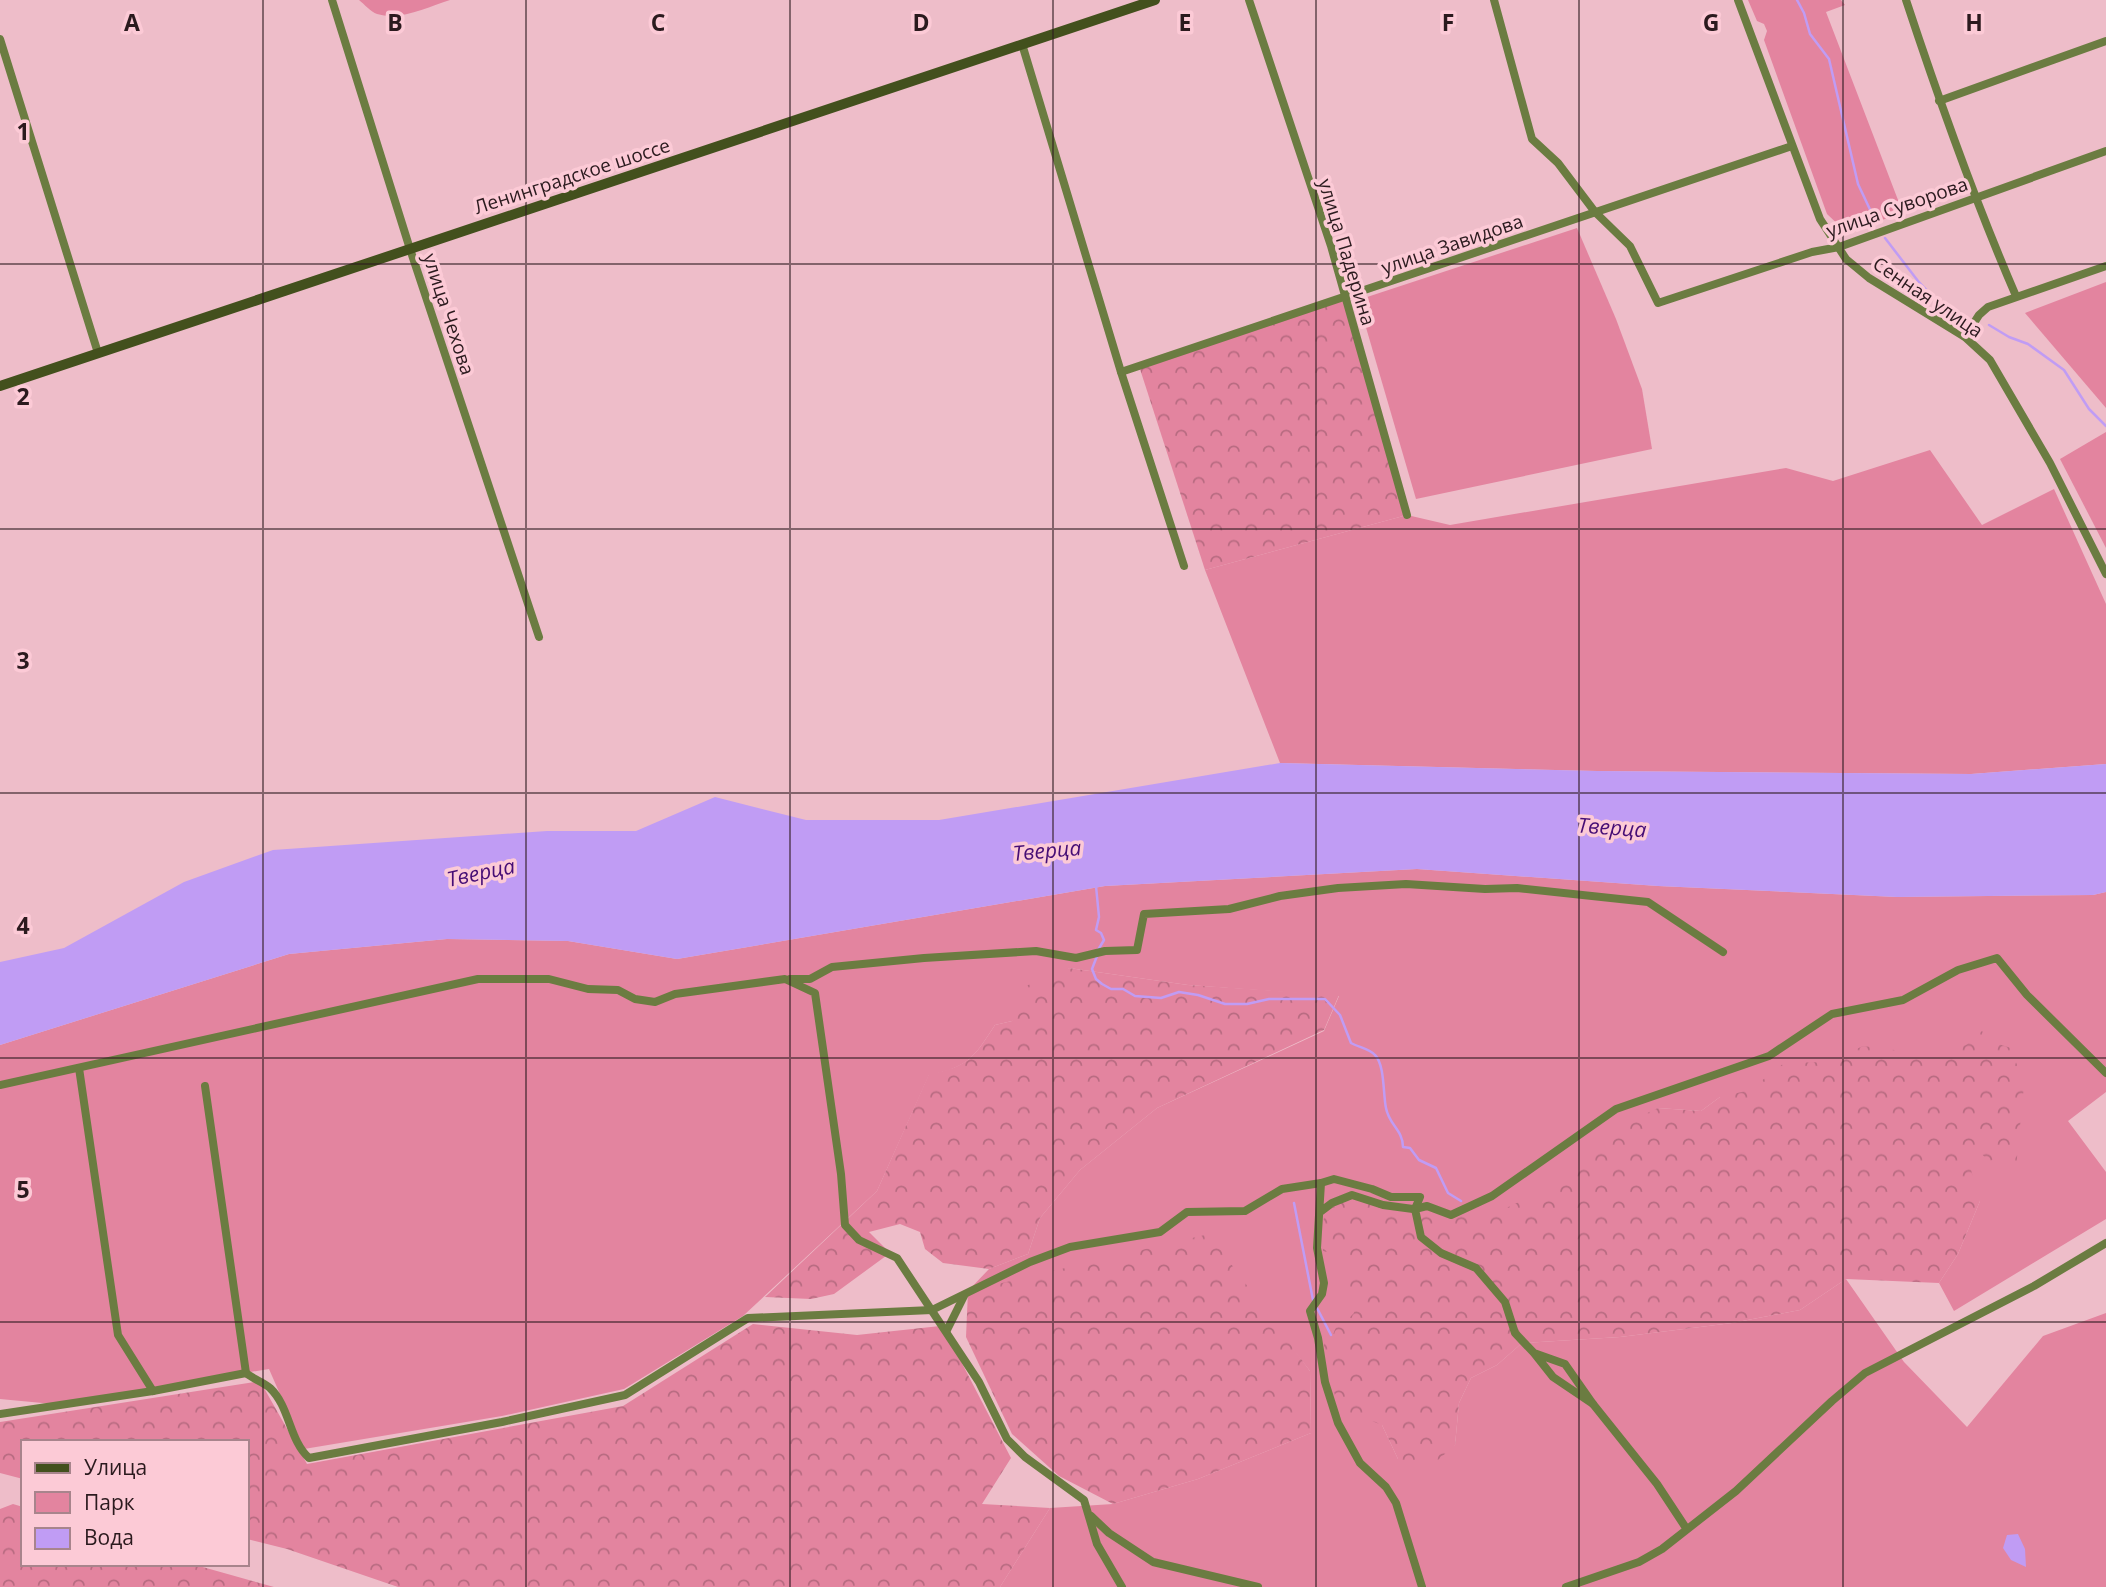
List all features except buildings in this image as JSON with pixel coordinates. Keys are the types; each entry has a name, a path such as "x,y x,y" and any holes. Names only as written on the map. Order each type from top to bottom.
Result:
{"main road":[{"name":"Ленинградское шоссе","path":"0,386 1155,0"}],"street":[{"name":"улица Чехова","path":"332,0 539,636"},
{"name":"улица Падерина","path":"1249,0 1346,296 1407,515"},
{"path":"1494,0 1532,139 1558,163 1595,212"},
{"name":"Сенная улица","path":"1738,0 1820,219 1846,259 1869,278 1965,337 1990,360 2050,463 2106,574"},
{"path":"1906,0 1974,197 2016,296"},
{"path":"0,38 98,353"},
{"path":"1939,101 2106,41"},
{"path":"1022,44 1121,372 1184,566"},
{"name":"улица Завидова","path":"1121,372 1792,146"},
{"name":"улица Суворова","path":"1595,212 1630,246 1658,303 1812,252 1839,247 2106,151"},
{"path":"1965,337 1979,315 1988,307 2106,266"},
{"path":"0,1085 478,979 549,979 588,989 618,990 635,999 655,1002 675,994 785,979 810,979 832,967 1036,951 1076,958 1105,951 1138,950 1144,914 1230,909 1280,896 1326,889 1406,884 1485,889 1517,888 1648,902 1723,953"},
{"path":"1320,1212 1332,1203 1352,1195 1382,1205 1416,1209 1427,1206 1451,1215 1492,1196 1616,1109 1769,1056 1832,1014 1903,1000 1958,970 1997,958 2027,995 2106,1073"},
{"path":"785,979 815,993 841,1174 845,1225 859,1240 897,1258 979,1382 1007,1439 1025,1457 1084,1500 1097,1544 1122,1587"},
{"path":"79,1068 118,1335 153,1391"},
{"path":"205,1086 246,1373"},
{"path":"0,1413 153,1391 246,1373 270,1388 281,1405 299,1447 309,1458 502,1422 625,1395 748,1318 932,1310 1030,1262 1070,1247 1160,1232 1187,1212 1245,1211 1282,1189 1334,1179 1391,1197 1420,1197 1416,1209 1421,1237 1441,1253 1476,1268 1505,1302 1515,1333 1553,1377 1593,1405"},
{"path":"1321,1183 1317,1248 1324,1283 1322,1294 1310,1311 1318,1338 1325,1382 1346,1440 1360,1463 1386,1487 1396,1503 1422,1587"},
{"path":"1566,1587 1639,1562 1662,1549 1736,1491 1865,1373 2034,1286 2106,1243"},
{"path":"947,1330 964,1296"},
{"path":"1534,1353 1565,1364 1593,1405 1657,1484 1686,1528"},
{"path":"1089,1513 1109,1533 1153,1562 1258,1587"}],"green space":[{"path":"359,0 450,0 414,12 386,16 370,10"},
{"path":"1748,0 1841,0 1845,5 1826,12 1903,213 1846,232 1827,214 1764,40 1767,31 1764,24 1757,21"},
{"path":"1577,228 1642,389 1652,449 1416,499 1358,300"},
{"path":"2106,282 2106,408 2025,313"},
{"path":"1346,296 1407,515 1205,570 1139,366"},
{"path":"2106,432 2106,548 2060,459"},
{"path":"1930,450 1982,525 2054,489 2106,604 2106,764 1971,774 1597,771 1280,763 1205,570 1407,515 1450,525 1786,468 1833,481"},
{"path":"1417,869 1658,886 1897,897 2093,895 2106,892 2106,1092 2068,1121 2106,1172 2106,1219 1954,1311 1939,1283 1958,1254 1980,1201 1720,1097 1701,1111 1658,1108 1382,1425 1398,1459 1455,1445 1459,1403 1471,1378 1497,1365 1522,1343 1620,1337 1732,1323 1800,1310 1846,1279 1904,1362 1967,1427 2043,1336 2106,1313 2106,1587 1000,1587 1050,1508 1113,1504 1198,1479 1311,1433 1310,1371 1275,1326 968,1291 989,1269 1028,1254 1040,1218 1080,1170 1157,1108 1324,1031 1339,996 1188,985 1069,968 1012,1021 995,1025 969,1059 953,1068 929,1075 877,1191 743,1316 624,1389 502,1416 304,1449 269,1369 53,1404 0,1399 0,1045 289,954 447,939 568,941 677,959 1105,886"},
{"path":"1069,968 1188,985 1339,995 1324,1030 1157,1108 1080,1170 1040,1218 1028,1254 989,1269 943,1263 925,1249 920,1232 900,1224 869,1232 890,1253 834,1294 811,1299 765,1297 877,1191 929,1074 962,1064 975,1053 995,1025 1012,1021 1021,988"},
{"path":"1982,1031 1992,1042 2011,1048 2024,1085 2016,1168 1997,1151 1997,1159 1989,1161 1970,1143 1971,1170 1980,1201 1958,1254 1939,1283 1846,1279 1800,1310 1732,1323 1620,1337 1522,1343 1497,1365 1471,1378 1459,1403 1455,1445 1429,1468 1398,1459 1382,1425 1338,1408 1324,1340 1327,1336 1332,1337 1338,1322 1347,1320 1354,1313 1345,1257 1323,1251 1324,1218 1333,1207 1351,1198 1412,1214 1432,1211 1456,1218 1485,1208 1502,1210 1546,1189 1615,1128 1658,1108 1701,1111 1720,1097 1750,1090 1784,1063 1829,1062 1863,1046 1902,1051 1947,1051 1966,1045"},
{"path":"1209,1234 1310,1371 1311,1433 1198,1479 1113,1504 1059,1476 1012,1434 966,1337 968,1291"},
{"path":"753,1324 857,1335 940,1326 1011,1458 982,1504 1050,1508 1000,1587 398,1587 287,1549 248,1539 248,1440 21,1440 21,1478 0,1473 0,1422 260,1381 307,1464 623,1406"},
{"path":"13,1504 21,1506 21,1566 199,1566 274,1587 0,1587 0,1509"}],"water":[{"name":"Тверца","path":"1280,763 1597,771 1971,774 2106,764 2106,892 2093,895 1897,897 1658,886 1417,869 1105,886 677,959 568,941 447,939 289,954 0,1045 0,962 64,948 184,882 273,850 547,831 636,831 715,797 806,820 939,820"},
{"path":"2018,1534 2025,1549 2026,1567 2011,1560 2003,1548 2007,1535"}],"waterway":[{"path":"1797,0 1810,34 1829,59 1858,184 1874,218"},
{"path":"1885,238 1934,298 1962,315"},
{"path":"1989,325 2028,344 2064,370 2089,409 2106,426"},
{"path":"1096,886 1099,917 1096,930 1104,940 1098,950"},
{"path":"1097,956 1092,969 1096,979 1111,989 1123,989 1135,996 1161,998 1179,992 1225,1004 1247,1004 1269,999 1325,999 1340,1015 1351,1043 1370,1051 1378,1060 1388,1114 1401,1136 1403,1147 1410,1148 1419,1160 1436,1168 1448,1193 1461,1201"},
{"path":"1294,1203 1313,1300"},
{"path":"1317,1308 1331,1335"}]}
